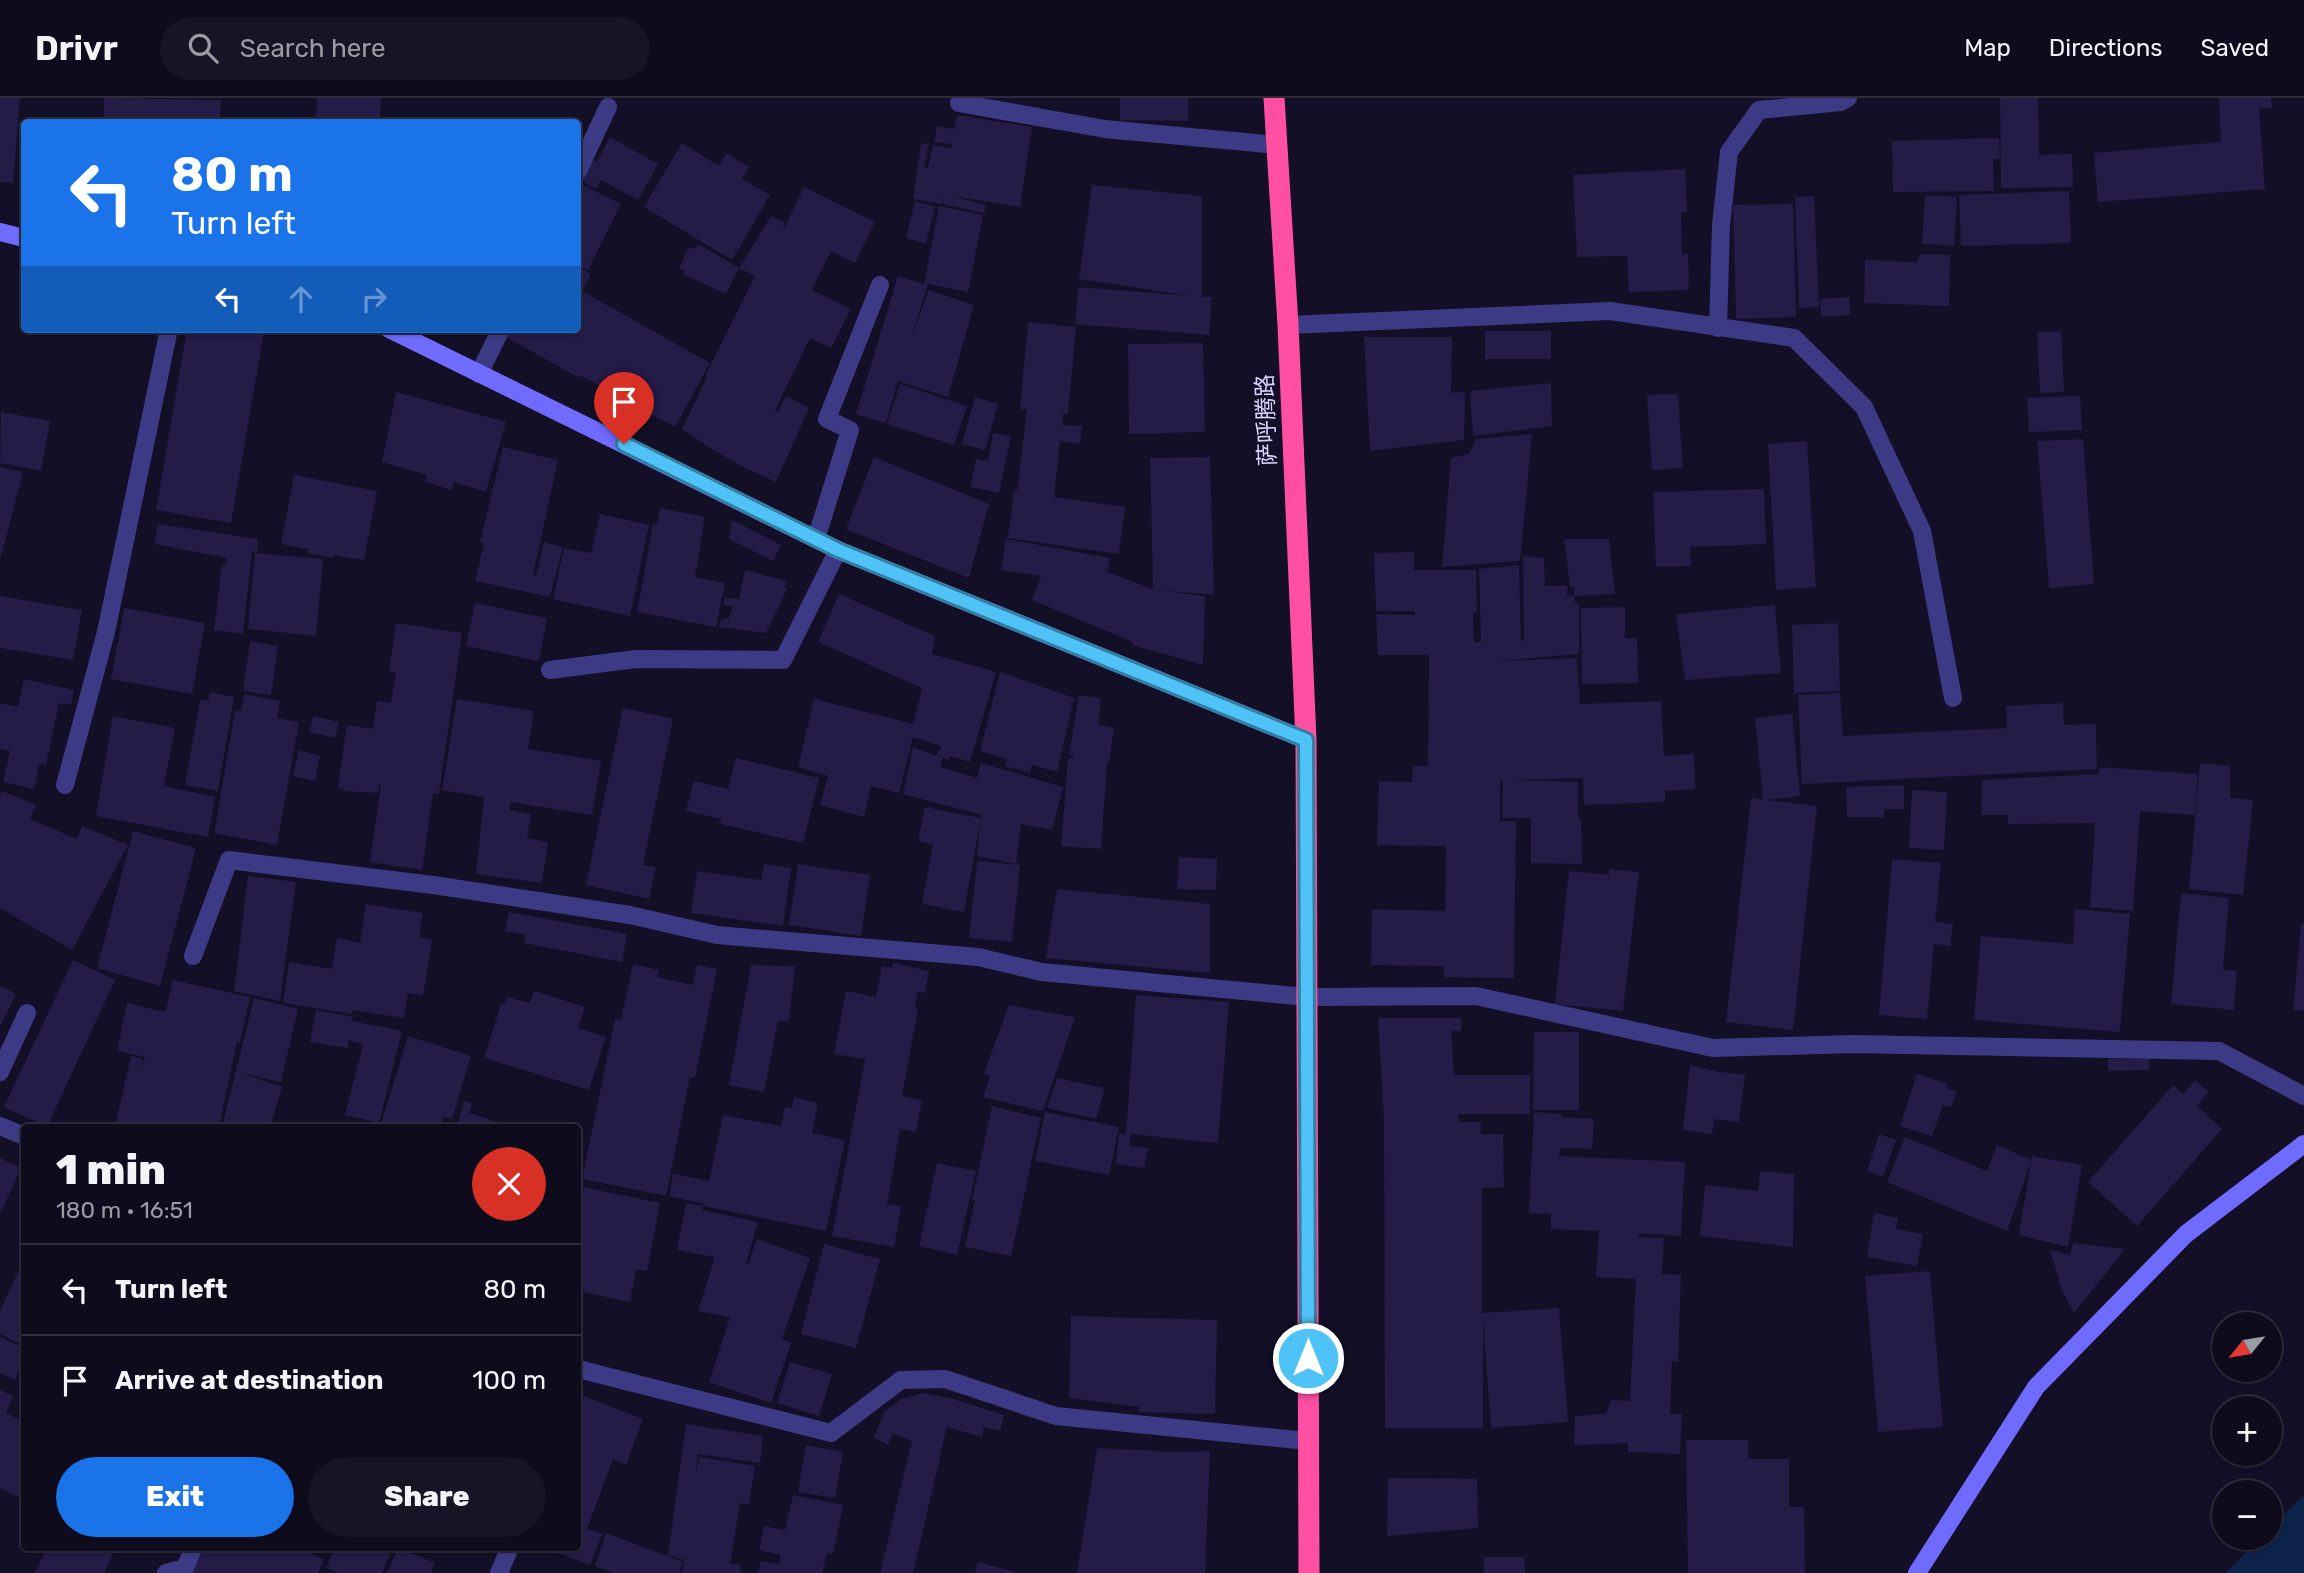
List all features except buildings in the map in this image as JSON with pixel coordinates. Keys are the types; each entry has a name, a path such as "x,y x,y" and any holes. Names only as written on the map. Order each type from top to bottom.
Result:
{"highway":[{"name":"萨呼腾路","path":"1274,98 1288,325 1306,740 1309,1573"}],"street":[{"path":"0,232 21,237"},
{"path":"397,333 838,550 1306,740"},
{"path":"1917,1573 2036,1387 2186,1234 2304,1144"}],"lane":[{"path":"1718,328 1721,225 1729,152 1759,110 1841,102 1848,98"},
{"path":"960,103 1105,129 1277,145"},
{"path":"581,165 608,107"},
{"path":"816,539 850,430 827,419 880,285"},
{"path":"1288,325 1609,311 1794,338 1864,407 1922,531 1953,698"},
{"path":"65,785 106,632 168,333"},
{"path":"479,374 499,333"},
{"path":"550,670 636,659 783,660 838,550"},
{"path":"193,956 229,860 630,915 717,935 978,957 1042,972 1307,997 1476,996 1713,1048 1854,1044 2218,1051 2304,1096"},
{"path":"0,1072 27,1013"},
{"path":"0,1126 21,1135"},
{"path":"581,1372 831,1433 901,1380 945,1379 1056,1416 1308,1441"},
{"path":"166,1573 185,1568 192,1551"},
{"path":"499,1573 508,1551"}],"water":[{"path":"2304,1495 2304,1573 2226,1573 2248,1550 2282,1550 2282,1517"}],"route":[{"path":"624,444 838,550 1306,740 1308,1358"}]}
